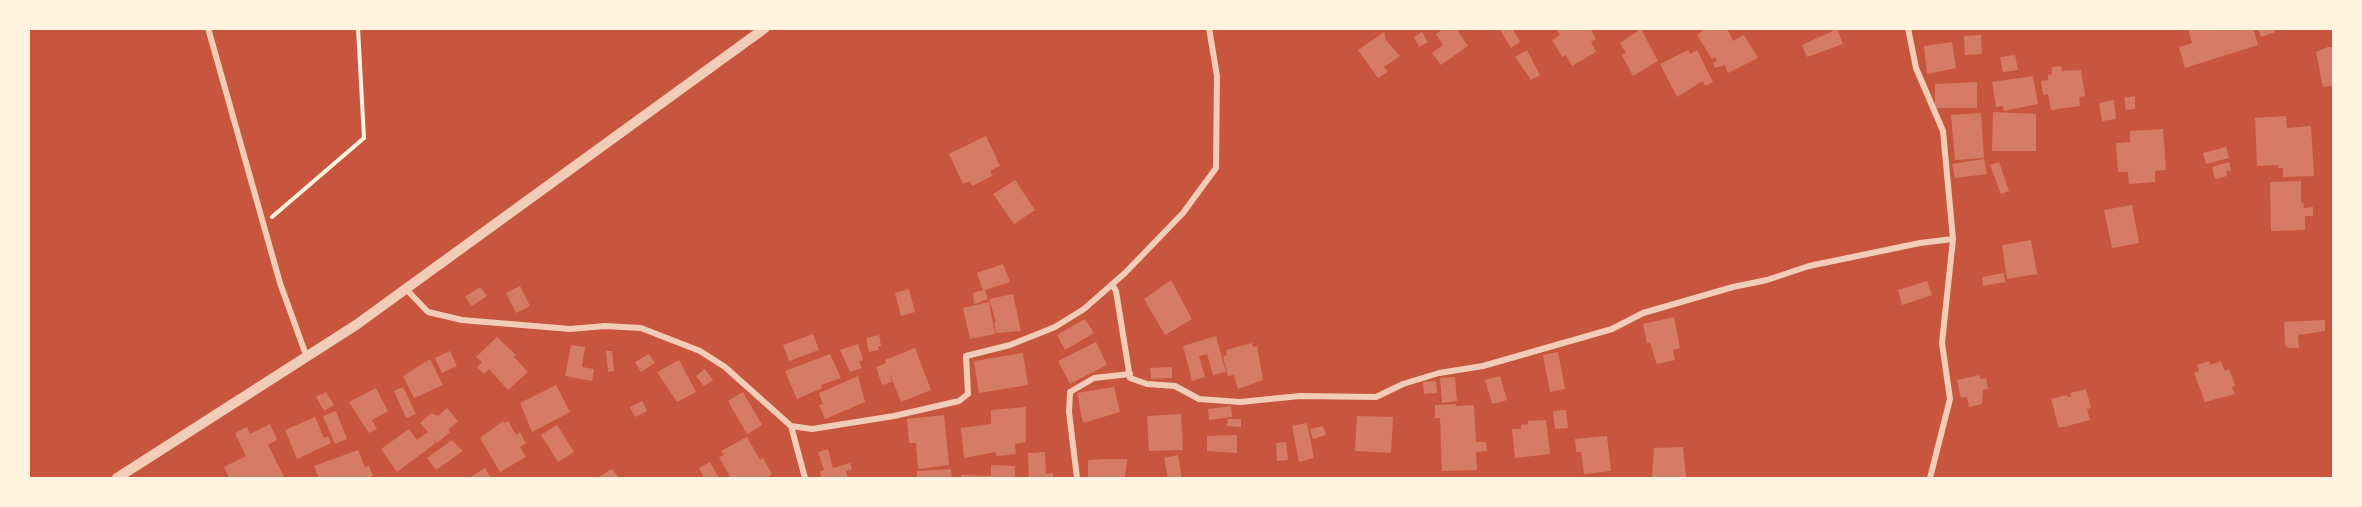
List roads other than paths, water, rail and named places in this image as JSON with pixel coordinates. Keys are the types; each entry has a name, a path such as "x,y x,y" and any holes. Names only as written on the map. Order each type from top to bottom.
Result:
{"street":[{"path":"208,28 280,283 306,355"},
{"path":"117,478 356,325 765,28"},
{"path":"791,426 812,429 894,416 959,401 968,394 966,356 1010,345 1055,327 1084,309 1112,285 1183,213 1216,168 1217,76 1209,28"},
{"path":"1908,28 1916,68 1943,131 1953,239 1942,343 1950,399 1930,478"},
{"path":"1112,285 1116,291 1130,378 1147,384 1175,386 1199,399 1240,402 1300,396 1376,397 1403,384 1439,374 1483,366 1612,329 1643,313 1732,287 1767,280 1809,266 1920,243 1953,239"},
{"path":"406,289 428,312 462,320 570,329 606,326 641,328 700,351 725,367 791,426 805,478"},
{"path":"1077,478 1069,412 1070,392 1094,378 1130,374"}]}
